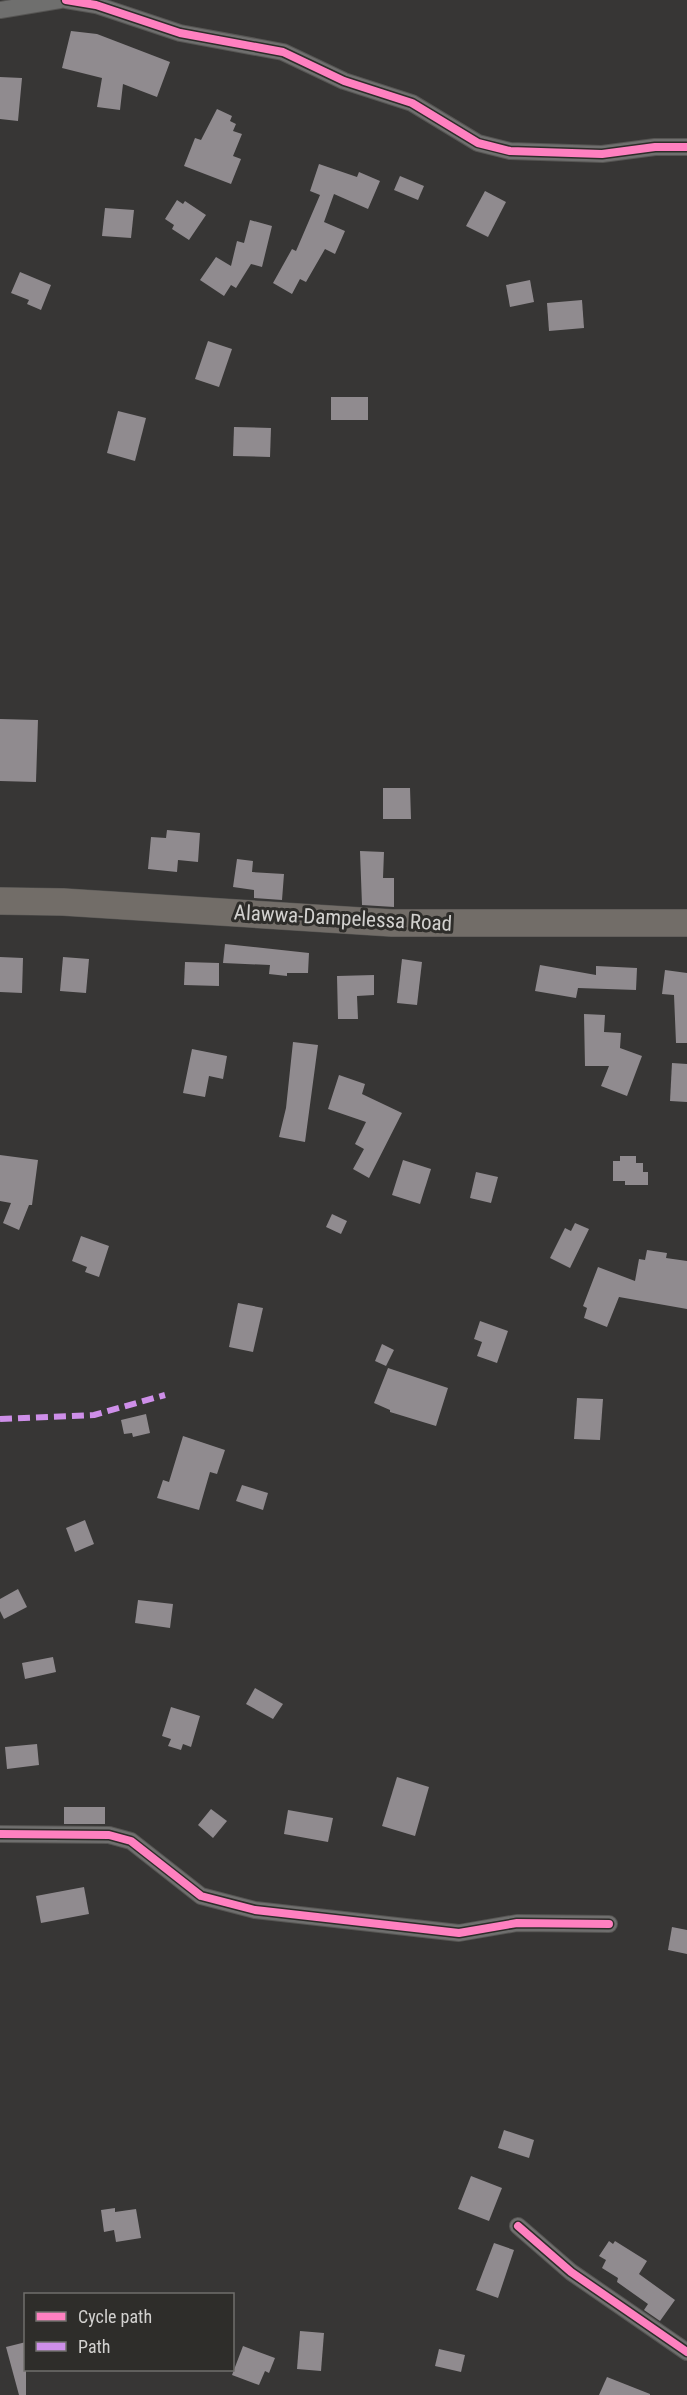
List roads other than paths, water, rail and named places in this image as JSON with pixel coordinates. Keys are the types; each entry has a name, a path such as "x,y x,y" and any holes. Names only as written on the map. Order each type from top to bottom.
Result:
{"main road":[{"name":"Alawwa-Dampelessa Road","path":"0,901 63,902 392,923 687,923"}],"street":[{"path":"0,10 60,0"},
{"path":"66,0 96,5 180,33 283,52 344,81 412,103 478,143 510,152 602,154 655,147 687,147"},
{"path":"0,1834 109,1836 131,1840 201,1896 255,1910 459,1933 517,1923 609,1924"},
{"path":"518,2226 571,2272 687,2352"}]}
